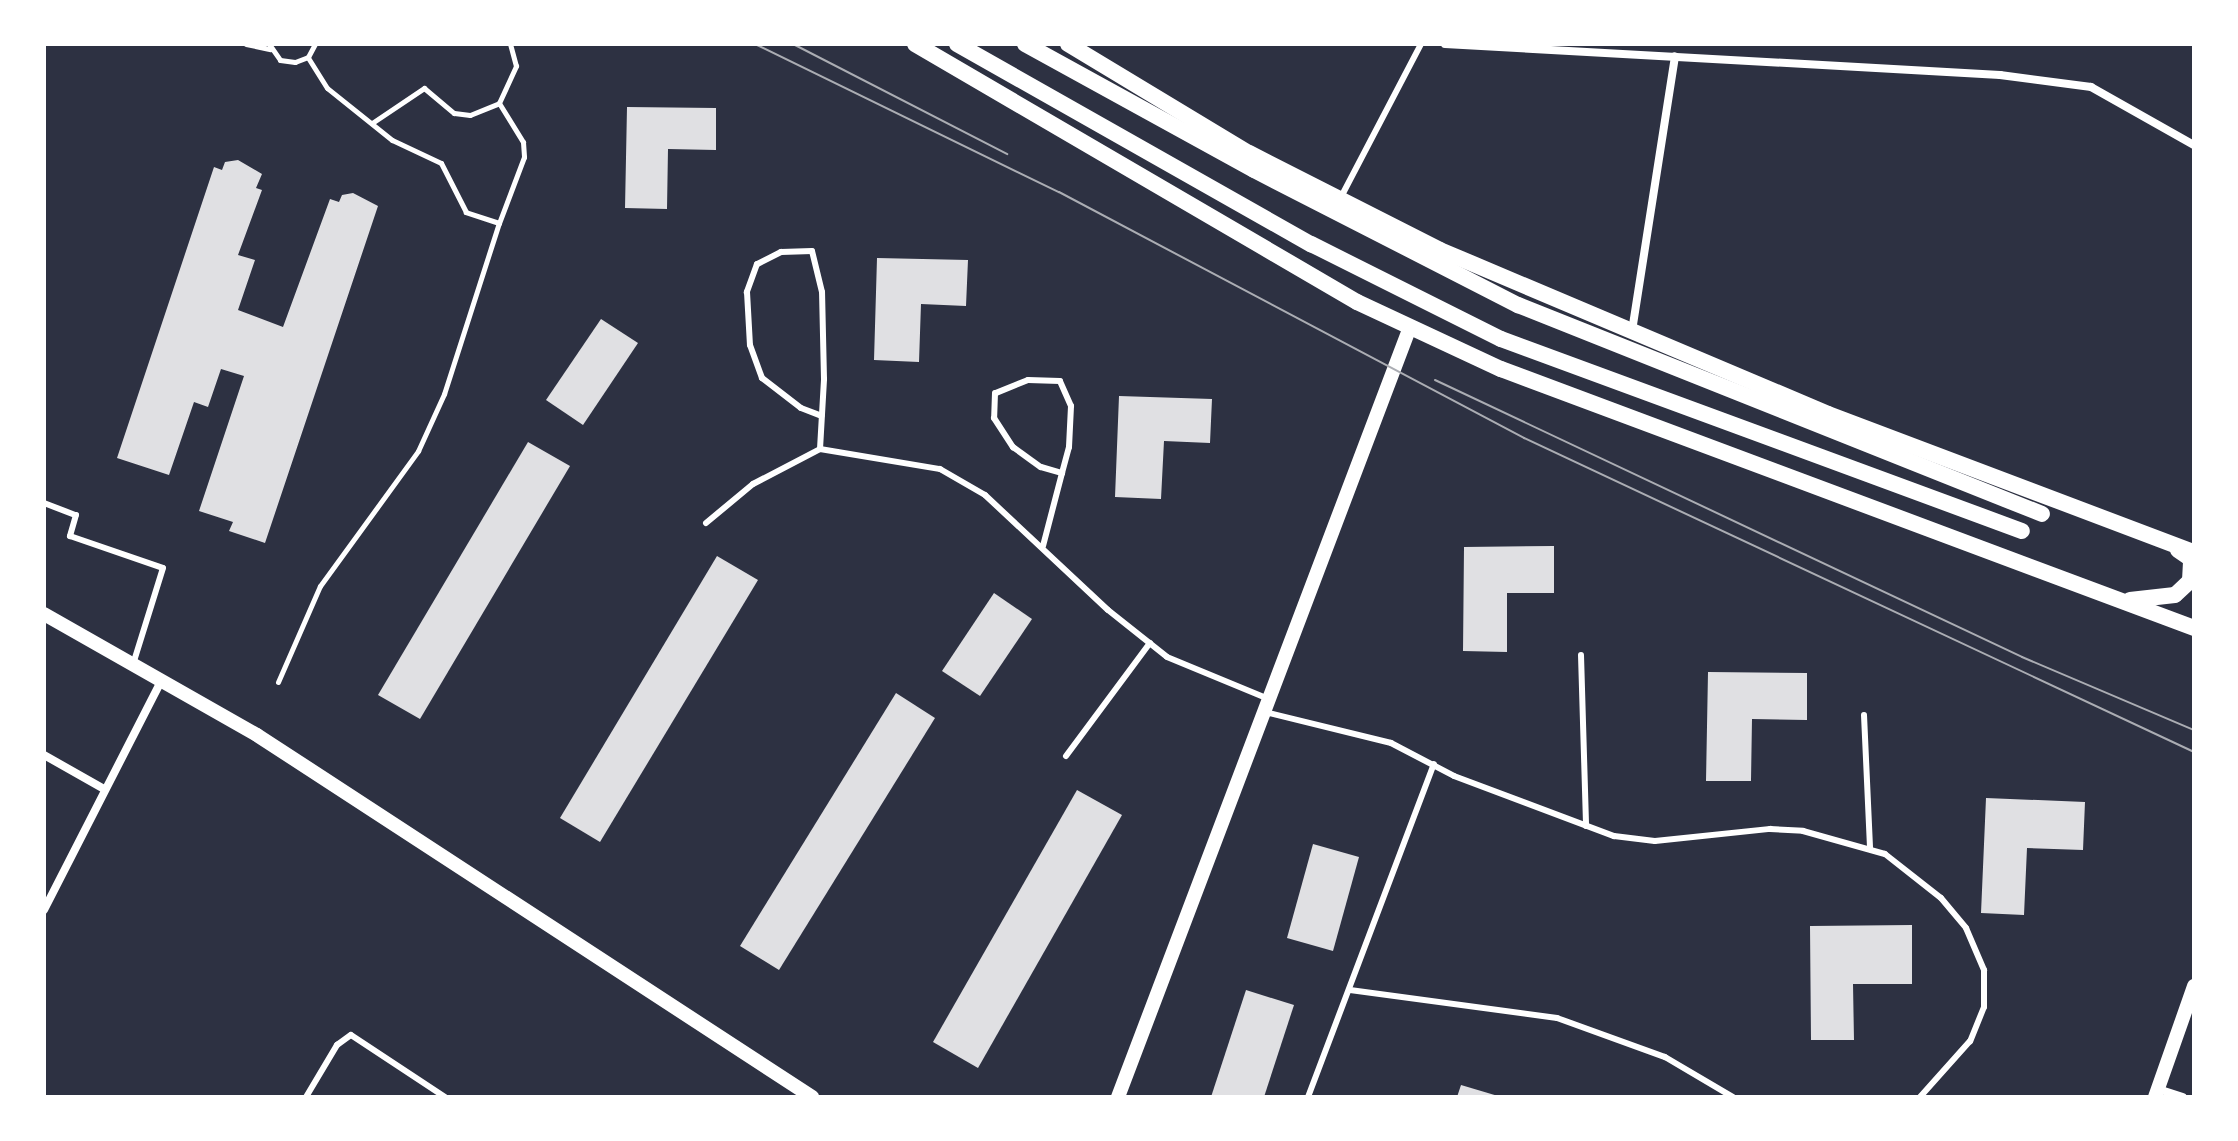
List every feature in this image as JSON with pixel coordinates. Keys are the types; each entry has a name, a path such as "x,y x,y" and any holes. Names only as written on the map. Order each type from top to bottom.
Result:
{"main road":[{"path":"915,44 1222,226 1410,327 1501,369 2194,628"},
{"path":"957,44 1311,244 1501,339 2022,531"},
{"path":"1025,44 1254,170 1518,305 2042,514"},
{"path":"1068,44 1249,153 1440,250 1828,414 2194,552"},
{"path":"2120,600 2175,595 2190,581 2191,559 2164,541"}],"street":[{"path":"1445,44 2000,75 2091,87 2194,145"},
{"path":"1632,331 1675,56"},
{"path":"1118,1097 1410,327"},
{"path":"44,614 162,678 812,1097"},
{"path":"44,910 162,678"},
{"path":"44,755 104,789"},
{"path":"2183,1097 2156,1093 2194,986"}],"lane":[{"path":"1340,199 1421,44"},
{"path":"820,449 822,416 822,292 812,251 781,252 757,264 747,292 750,345 762,378 801,408 822,416"},
{"path":"1043,546 1062,473 1071,406 1060,381 1028,380 995,393 994,418 1013,447 1041,467 1062,473"},
{"path":"706,523 753,484 820,449 940,469 985,495 1167,657 1267,706 1391,743 1434,764 1586,826 1655,841 1770,829 1803,831 1885,854 1941,898 1966,928 1984,970 1984,1007 1970,1041 1920,1097"},
{"path":"44,503 76,515 70,536 163,568 134,661"},
{"path":"1066,756 1150,643"},
{"path":"1581,655 1586,826"},
{"path":"1864,715 1870,849"},
{"path":"1308,1097 1434,764"},
{"path":"1350,990 1557,1018 1665,1057 1733,1097"},
{"path":"306,1097 337,1045 351,1035 445,1097"}],"path":[{"path":"246,44 269,46 287,62 308,57 315,44"},
{"path":"372,123 424,88 454,113 470,115 499,103 516,66 510,44"},
{"path":"308,57 327,88 392,140 441,163 466,212 499,223"},
{"path":"278,682 320,586 418,451 444,394 499,223 524,157 523,142 499,103"}],"building":[{"path":"627,107 716,108 716,150 668,149 667,209 625,208"},
{"path":"238,160 262,174 256,188 262,190 238,255 255,260 238,310 283,327 330,199 339,202 342,195 353,193 378,206 265,543 229,531 233,522 199,511 244,376 221,369 208,407 194,402 169,475 117,458 214,167 222,170 225,162"},
{"path":"877,258 968,260 966,306 921,304 919,362 874,360"},
{"path":"601,319 638,343 583,425 546,400"},
{"path":"1119,396 1212,399 1210,443 1164,441 1161,499 1115,497"},
{"path":"528,442 570,466 420,719 378,695"},
{"path":"1554,546 1554,593 1507,593 1507,652 1463,651 1464,547"},
{"path":"717,556 758,580 600,842 560,818"},
{"path":"994,593 1032,619 980,696 942,671"},
{"path":"1708,672 1807,673 1807,720 1752,719 1751,781 1706,781"},
{"path":"896,693 935,718 779,970 740,946"},
{"path":"1077,790 1122,815 978,1068 933,1042"},
{"path":"1986,798 2085,802 2083,850 2027,848 2024,915 1981,913"},
{"path":"1313,844 1359,857 1333,951 1287,938"},
{"path":"1912,925 1912,984 1853,984 1854,1040 1811,1040 1810,926"},
{"path":"1246,990 1294,1005 1264,1097 1211,1097"},
{"path":"1461,1085 1498,1096 1498,1097 1457,1097"}],"tram line":[{"path":"755,44 1059,192 1524,438 2194,752"},
{"path":"793,44 1007,154"},
{"path":"1435,380 2022,657 2194,730"}]}
